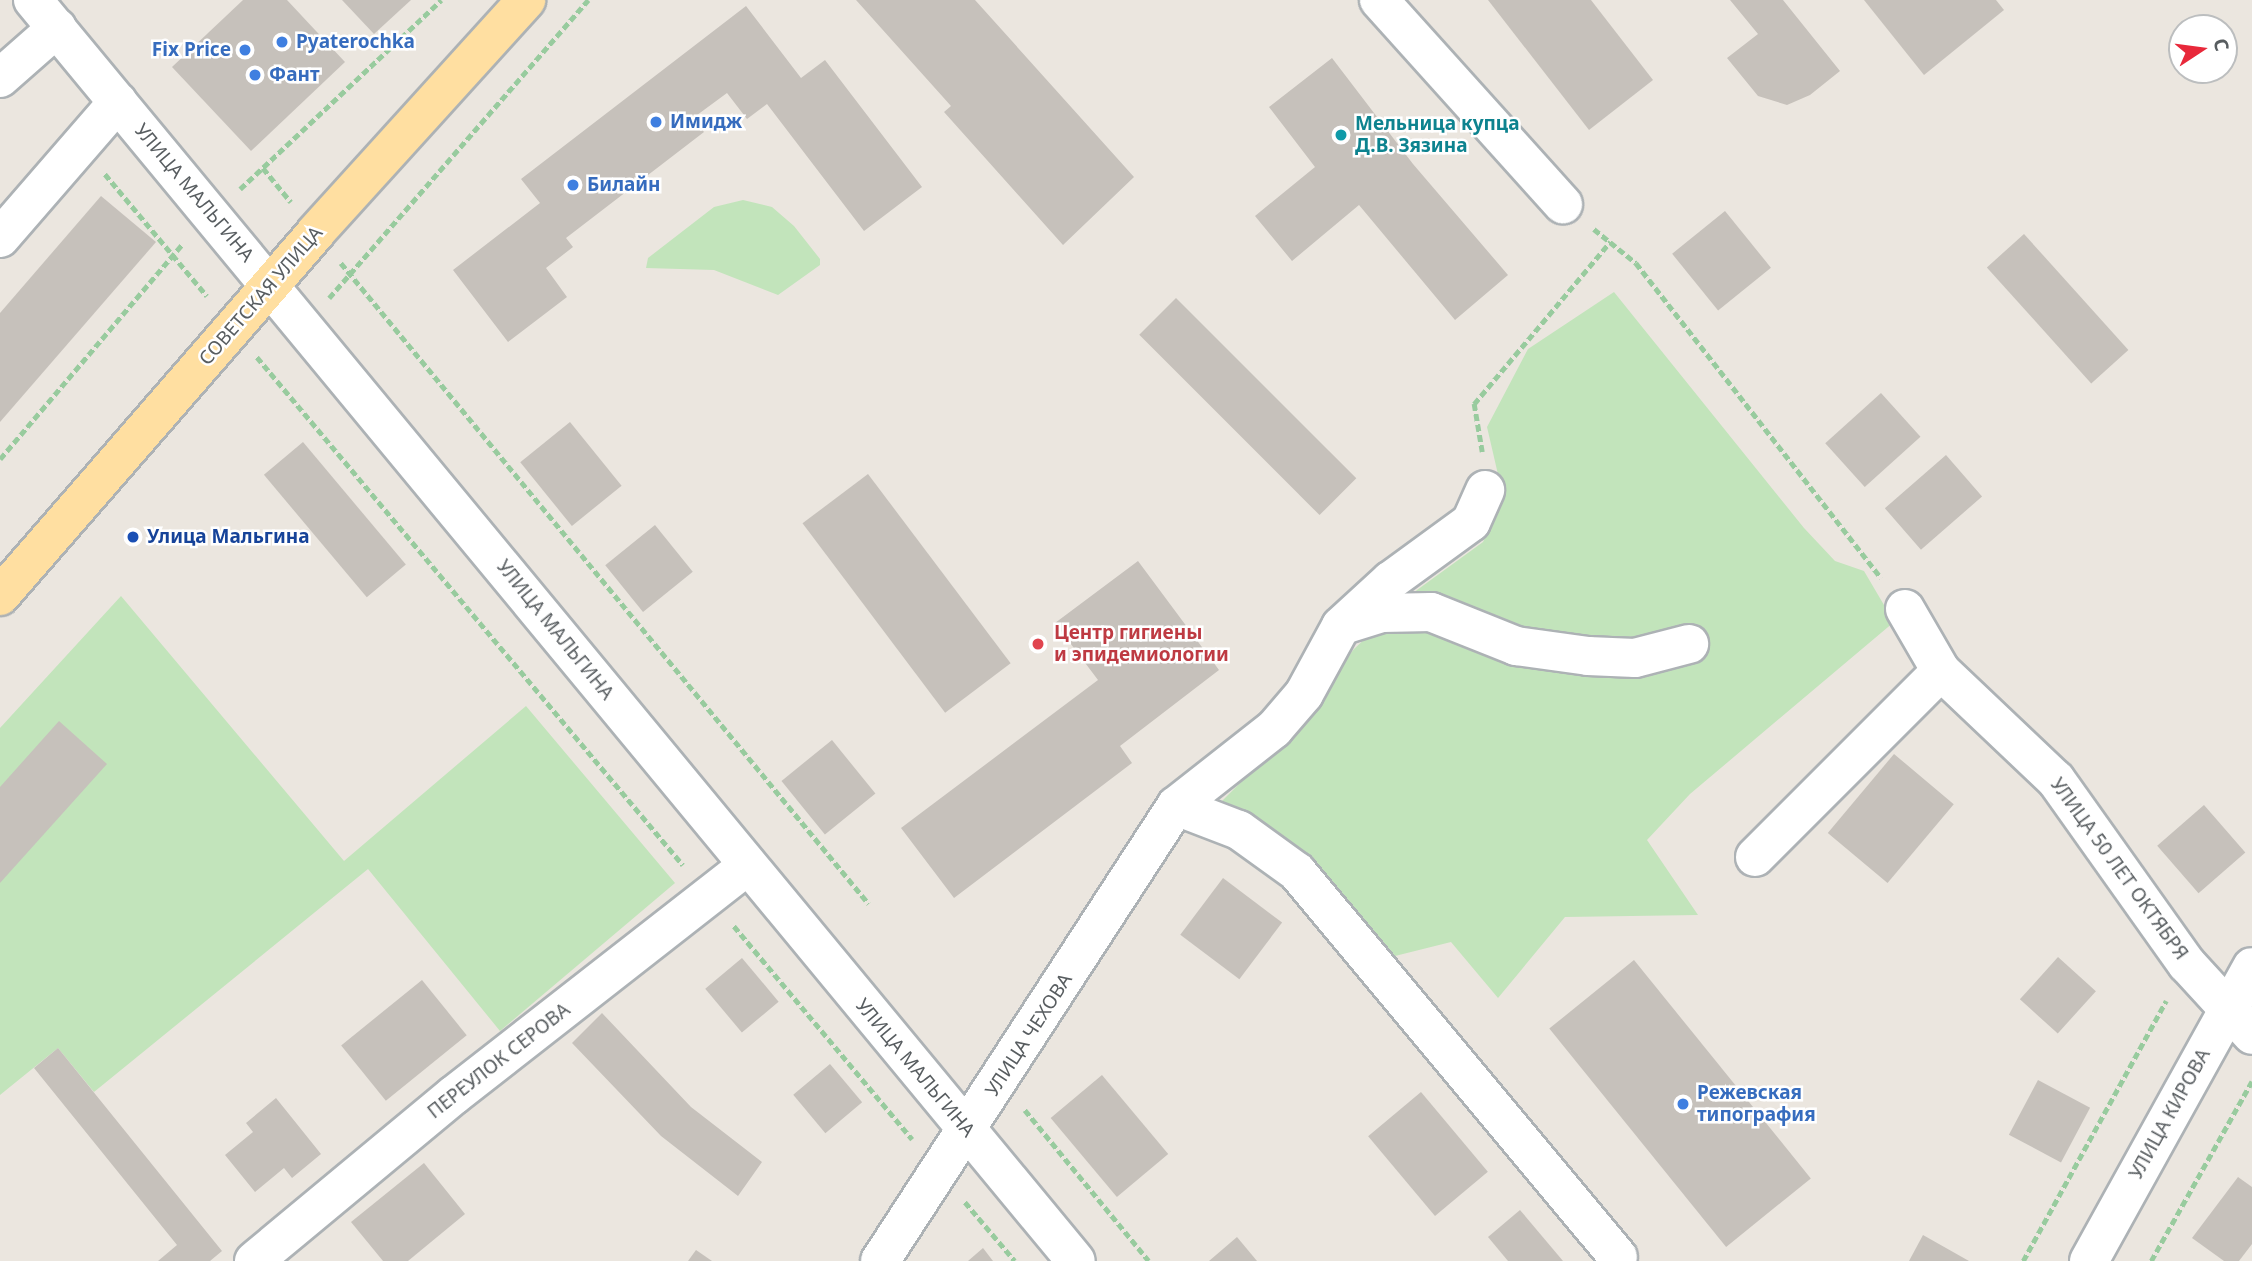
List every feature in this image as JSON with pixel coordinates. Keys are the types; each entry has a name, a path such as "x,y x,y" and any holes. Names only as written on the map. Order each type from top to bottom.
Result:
{"main road":[{"name":"СОВЕТСКАЯ УЛИЦА","path":"0,596 316,232 526,0"}],"street":[{"path":"1379,0 1563,204"},
{"path":"0,78 45,14"},
{"name":"УЛИЦА МАЛЬГИНА","path":"45,14 1076,1261"},
{"path":"0,238 118,102"},
{"name":"УЛИЦА ЧЕХОВА","path":"880,1261 967,1132 1176,806 1274,729 1304,694 1341,626 1390,581 1471,522 1484,472"},
{"name":"УЛИЦА 50 ЛЕТ ОКТЯБРЯ","path":"1905,609 1941,671 2056,780 2187,964 2241,1021"},
{"path":"1341,626 1382,614 1431,612 1516,646 1588,656 1635,658 1689,644"},
{"path":"1755,857 1941,671"},
{"path":"1176,806 1239,830 1297,872 1618,1257"},
{"name":"ПЕРЕУЛОК СЕРОВА","path":"254,1261 454,1095 748,866"},
{"name":"УЛИЦА КИРОВА","path":"2089,1261 2241,1021 2252,967"}],"path":[{"path":"267,369 588,0"},
{"path":"100,168 1015,1261"},
{"path":"263,168 869,904"},
{"path":"1563,204 1636,262 1905,609"},
{"path":"1484,472 1474,404 1610,242"},
{"path":"2023,1261 2187,964"},
{"path":"1000,1080 1149,1261"},
{"path":"2151,1261 2252,1081"}],"green space":[{"path":"743,200 772,207 794,226 820,259 820,265 778,295 714,270 646,268 648,258 714,207"},
{"path":"1614,292 1804,528 1835,561 1864,571 1894,622 1690,794 1647,840 1698,915 1565,917 1498,998 1451,942 1391,957 1217,806 1283,740 1354,649 1417,590 1483,542 1503,496 1487,427 1528,349"},
{"path":"121,596 344,861 526,706 675,883 500,1031 368,869 94,1092 58,1048 0,1095 0,728"}],"building":[{"name":"Фант","path":"243,0 287,0 345,62 251,151 172,67"},
{"path":"342,0 411,0 374,34"},
{"path":"856,0 975,0 1134,177 1063,245 944,112 951,106"},
{"path":"1488,0 1591,0 1653,80 1589,130"},
{"path":"1730,0 1783,0 1840,71 1810,95 1787,105 1758,96 1727,58 1758,34"},
{"path":"1864,0 1996,0 2004,10 1924,75"},
{"path":"746,6 801,78 825,60 922,187 864,231 767,104 747,119 727,93 693,118 704,132 566,238 573,247 546,268 567,297 508,342 453,270 540,203 521,179"},
{"path":"1332,58 1413,164 1508,275 1455,320 1359,205 1292,261 1255,216 1315,167 1269,107"},
{"path":"101,196 156,242 0,422 0,313"},
{"path":"1725,211 1771,268 1718,311 1672,254"},
{"path":"2024,234 2128,350 2091,383 1987,267"},
{"path":"1176,298 1356,478 1320,515 1139,335"},
{"path":"1881,393 1920,437 1865,487 1825,443"},
{"path":"570,422 622,486 572,526 520,462"},
{"path":"303,442 406,565 367,597 264,475"},
{"path":"1946,455 1982,497 1921,550 1885,508"},
{"path":"868,474 1011,663 945,713 803,523"},
{"path":"655,525 693,572 643,612 605,565"},
{"path":"1138,561 1219,670 1120,746 1132,763 954,898 901,828 1098,680 1055,623"},
{"path":"59,721 107,764 0,883 0,787"},
{"path":"832,740 875,794 825,835 781,781"},
{"path":"1894,754 1954,804 1888,883 1828,833"},
{"path":"2204,805 2245,853 2199,893 2157,846"},
{"path":"1223,878 1282,923 1239,979 1180,935"},
{"path":"2058,957 2096,991 2058,1033 2020,999"},
{"path":"742,958 779,1002 742,1033 705,989"},
{"path":"1634,960 1811,1178 1726,1247 1549,1029"},
{"path":"422,980 467,1035 386,1101 341,1045"},
{"path":"602,1013 691,1107 762,1162 738,1196 661,1136 572,1043"},
{"path":"58,1048 222,1251 210,1261 158,1261 177,1245 34,1068"},
{"path":"830,1064 862,1102 825,1133 793,1095"},
{"path":"1102,1075 1168,1154 1117,1197 1051,1118"},
{"path":"2038,1080 2090,1108 2061,1162 2009,1135"},
{"path":"1421,1092 1488,1172 1435,1216 1368,1136"},
{"path":"276,1098 321,1154 292,1178 284,1168 255,1192 225,1155 253,1132 246,1123"},
{"path":"424,1163 465,1214 408,1261 383,1261 351,1222"},
{"path":"2238,1177 2252,1187 2252,1244 2239,1261 2224,1261 2192,1238"},
{"path":"1520,1210 1563,1261 1508,1261 1488,1237"},
{"path":"1923,1235 1969,1261 1909,1261"},
{"path":"1237,1237 1257,1261 1209,1261"},
{"path":"983,1248 993,1261 968,1261"},
{"path":"696,1250 712,1261 688,1261"}],"place":[{"name":"Pyaterochka","path":"282,42"},
{"name":"Fix Price","path":"245,50"},
{"name":"Фант","path":"255,75"},
{"name":"Имидж","path":"656,122"},
{"name":"Мельница купца Д.В. Зязина","path":"1341,135"},
{"name":"Билайн","path":"573,185"},
{"name":"Улица Мальгина","path":"133,537"},
{"name":"Центр гигиены и эпидемиологии","path":"1038,644"},
{"name":"Режевская типография","path":"1683,1104"}]}
